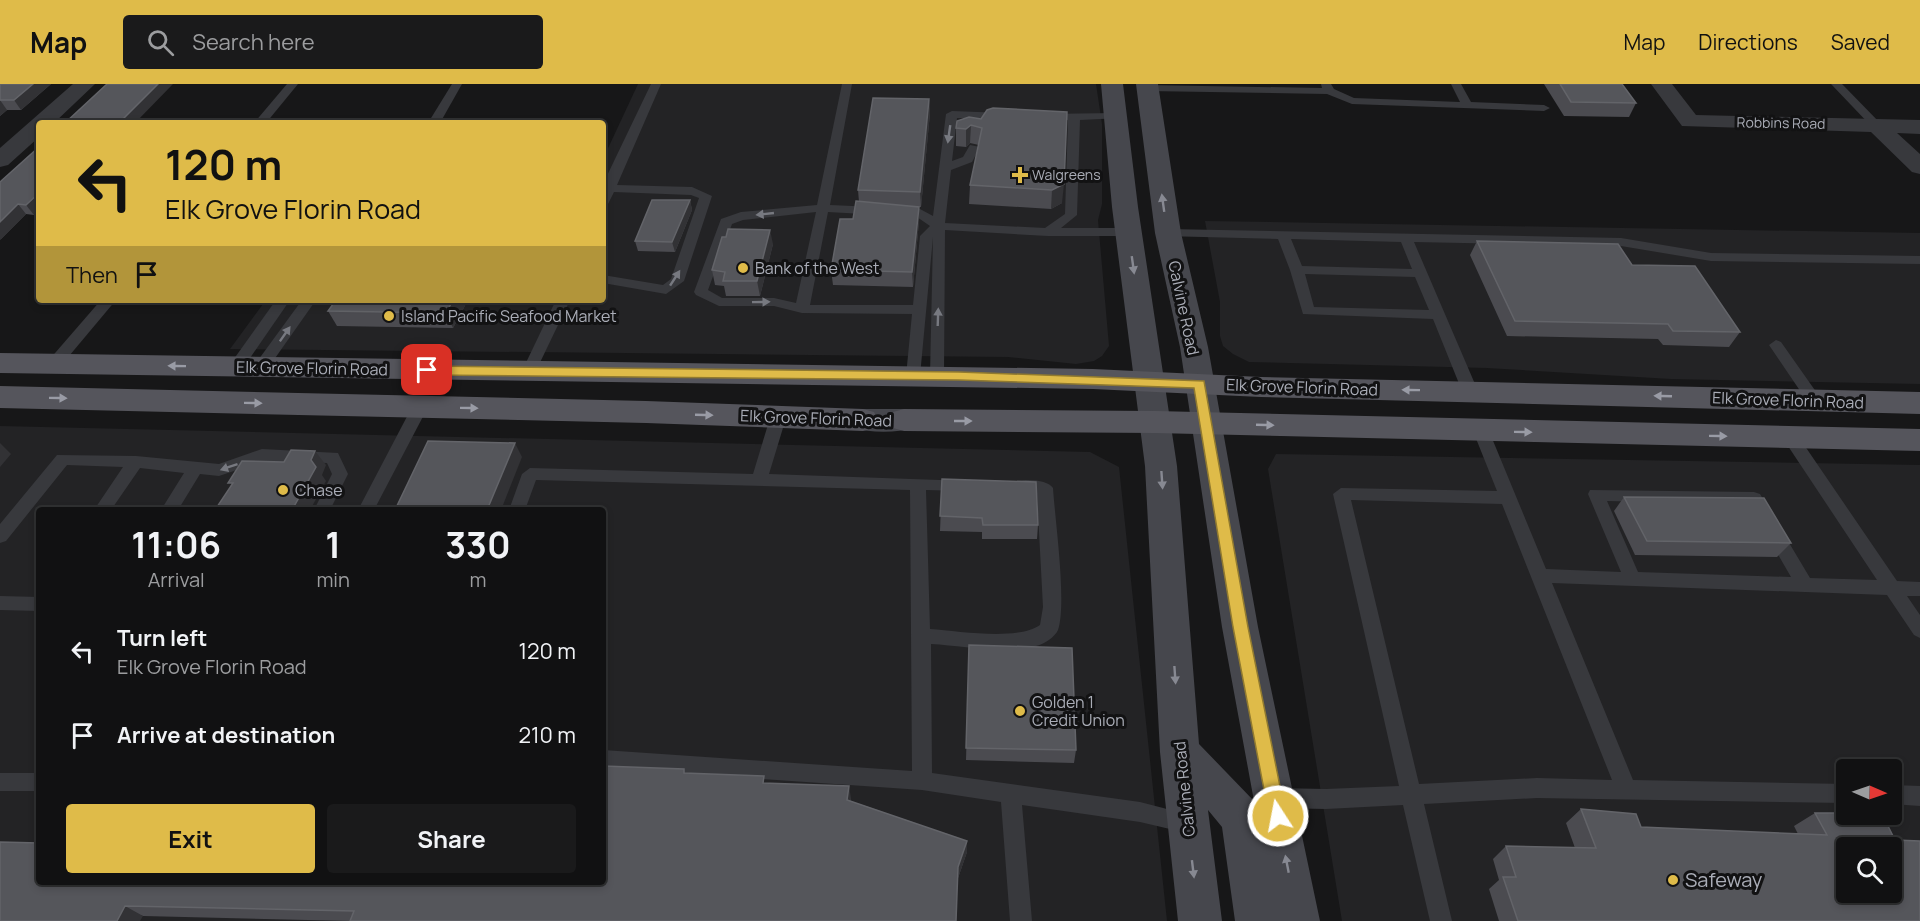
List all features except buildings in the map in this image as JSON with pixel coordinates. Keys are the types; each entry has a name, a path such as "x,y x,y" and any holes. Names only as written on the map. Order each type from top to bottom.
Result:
{"main road":[{"name":"Calvine Road","path":"1112,84 1129,232 1161,466 1180,753 1200,921"},
{"name":"Calvine Road","path":"1147,86 1168,233 1200,384 1240,627 1298,921"},
{"name":"Elk Grove Florin Road","path":"0,363 925,376 1920,403"},
{"name":"Elk Grove Florin Road","path":"0,397 863,420 1155,422 1920,440"},
{"path":"1790,437 1797,425 1811,420 1848,417 1868,402"},
{"path":"1180,753 1242,818 1257,921"}],"street":[{"path":"44,120 84,84"},
{"name":"Robbins Road","path":"1661,84 1690,121 1920,127"},
{"path":"1877,126 1918,163"},
{"path":"0,160 36,128"}],"lane":[{"path":"263,120 294,84"},
{"path":"436,120 457,84"},
{"path":"606,280 666,290 677,281 706,195 692,191 606,188 656,84"},
{"path":"802,309 847,84"},
{"path":"1456,84 1467,103"},
{"path":"1836,84 1877,126"},
{"path":"1147,86 1327,87 1352,101 1467,103 1488,107 1544,108"},
{"path":"925,376 940,243 938,226 952,114 977,122 995,116 1023,116 1074,122 1117,122"},
{"path":"1048,232 1071,215 1074,122"},
{"path":"946,164 968,159 969,147"},
{"path":"918,310 802,309 774,302 719,302 701,292 726,222 741,216 823,208 920,213 938,226 1048,232 1129,232"},
{"path":"925,376 918,310 926,236 938,226"},
{"path":"1168,233 1621,242 1711,257 1920,260"},
{"path":"1282,234 1297,270 1308,311 1438,315"},
{"path":"1406,237 1470,391"},
{"path":"1798,258 1809,272"},
{"path":"1861,259 1872,273"},
{"path":"1297,270 1420,273"},
{"path":"54,364 106,303"},
{"path":"248,367 281,303"},
{"path":"248,367 306,303"},
{"path":"529,371 562,303"},
{"path":"1776,345 1814,400"},
{"path":"368,507 420,407"},
{"path":"759,480 778,418"},
{"path":"1481,431 1626,789"},
{"path":"1790,437 1920,630"},
{"path":"0,536 63,459 136,462 219,470 262,455 332,457 340,474 324,507"},
{"path":"104,507 136,462"},
{"path":"171,507 196,468"},
{"path":"518,507 530,474 976,486"},
{"path":"918,483 921,569 922,781"},
{"path":"920,636 1002,641 1035,639 1050,629 1052,607 1045,488 999,486"},
{"path":"1441,921 1341,494 1509,498"},
{"path":"1633,580 1596,494 1754,498 1805,585"},
{"path":"1541,576 1920,589"},
{"path":"0,603 36,602"},
{"path":"606,759 922,781 1140,812 1187,823"},
{"path":"0,782 36,782"},
{"path":"1275,798 1326,799 1536,788 1836,794"},
{"path":"1011,794 1021,921"},
{"path":"1902,795 1920,796"}],"shaded area":[{"path":"638,84 1096,84 1102,124 1102,204 1098,220 1109,346 1102,356 1094,361 1076,364 1008,357 230,349 264,303 606,303 606,153"},
{"path":"1205,221 1920,233 1920,384 1671,379 1487,368 1249,362 1223,346 1220,336 1220,302"},
{"path":"0,426 1090,452 1119,467 1167,921 0,921"},
{"path":"1276,454 1920,465 1920,921 1342,921 1268,469"}],"place":[{"name":"Walgreens","path":"1020,175"},
{"name":"Bank of the West","path":"743,268"},
{"name":"Island Pacific Seafood Market","path":"389,316"},
{"name":"Chase","path":"283,490"},
{"name":"Golden 1 Credit Union","path":"1020,711"},
{"name":"Safeway","path":"1673,880"}],"route":[{"path":"427,370 959,376 1112,379 1200,384 1240,627 1278,816"}]}
